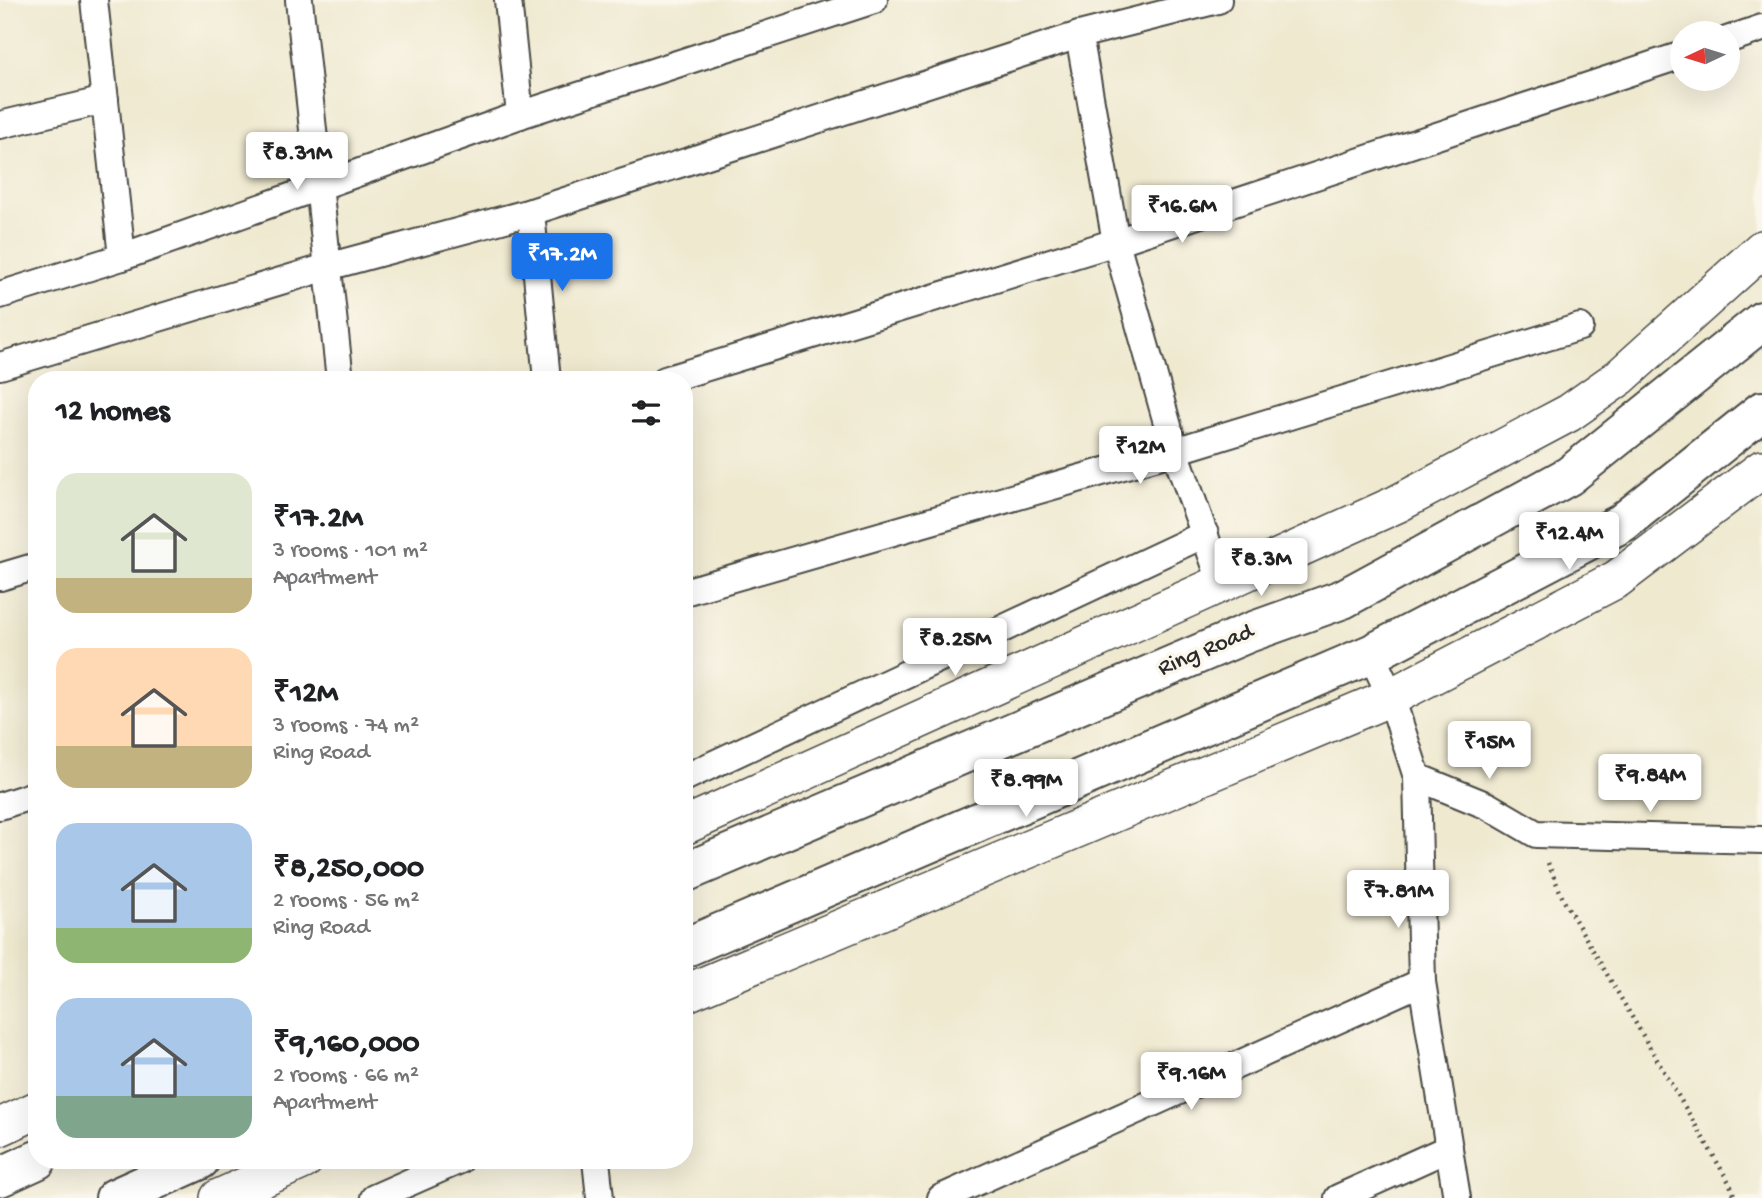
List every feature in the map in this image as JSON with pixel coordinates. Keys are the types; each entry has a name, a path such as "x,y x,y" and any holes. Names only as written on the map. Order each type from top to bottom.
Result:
{"highway":[{"name":"Ring Road","path":"693,869 1248,633 1343,598 1569,476 1762,321"},
{"path":"693,943 1371,654 1622,523 1762,411"},
{"path":"0,1177 28,1164"},
{"path":"114,1198 180,1169"}],"street":[{"path":"94,0 122,257"},
{"path":"299,0 339,371"},
{"path":"508,0 520,115"},
{"path":"0,295 122,257 520,115 874,0"},
{"path":"0,366 327,267 531,212 1079,35 1218,0"},
{"path":"1740,36 1762,28"},
{"path":"1079,35 1116,242 1175,451 1222,584"},
{"path":"693,371 1116,242 1670,59"},
{"path":"0,125 105,100"},
{"path":"531,212 546,371"},
{"path":"693,822 1397,504 1569,413 1620,377 1762,249"},
{"path":"693,589 1175,451 1580,327"},
{"path":"693,990 1391,697 1617,579 1762,468"},
{"path":"693,774 1205,534"},
{"path":"0,577 28,569"},
{"path":"1371,654 1391,697 1418,777 1422,982 1457,1198"},
{"path":"1418,777 1488,806 1536,834 1762,840"},
{"path":"0,806 28,797"},
{"path":"941,1198 1422,982"},
{"path":"0,1127 28,1114"},
{"path":"1338,1198 1449,1148"},
{"path":"219,1198 284,1169"},
{"path":"374,1198 436,1185 451,1169"},
{"path":"597,1169 600,1198"}],"path":[{"path":"1536,834 1564,901 1730,1184 1735,1198"}]}
